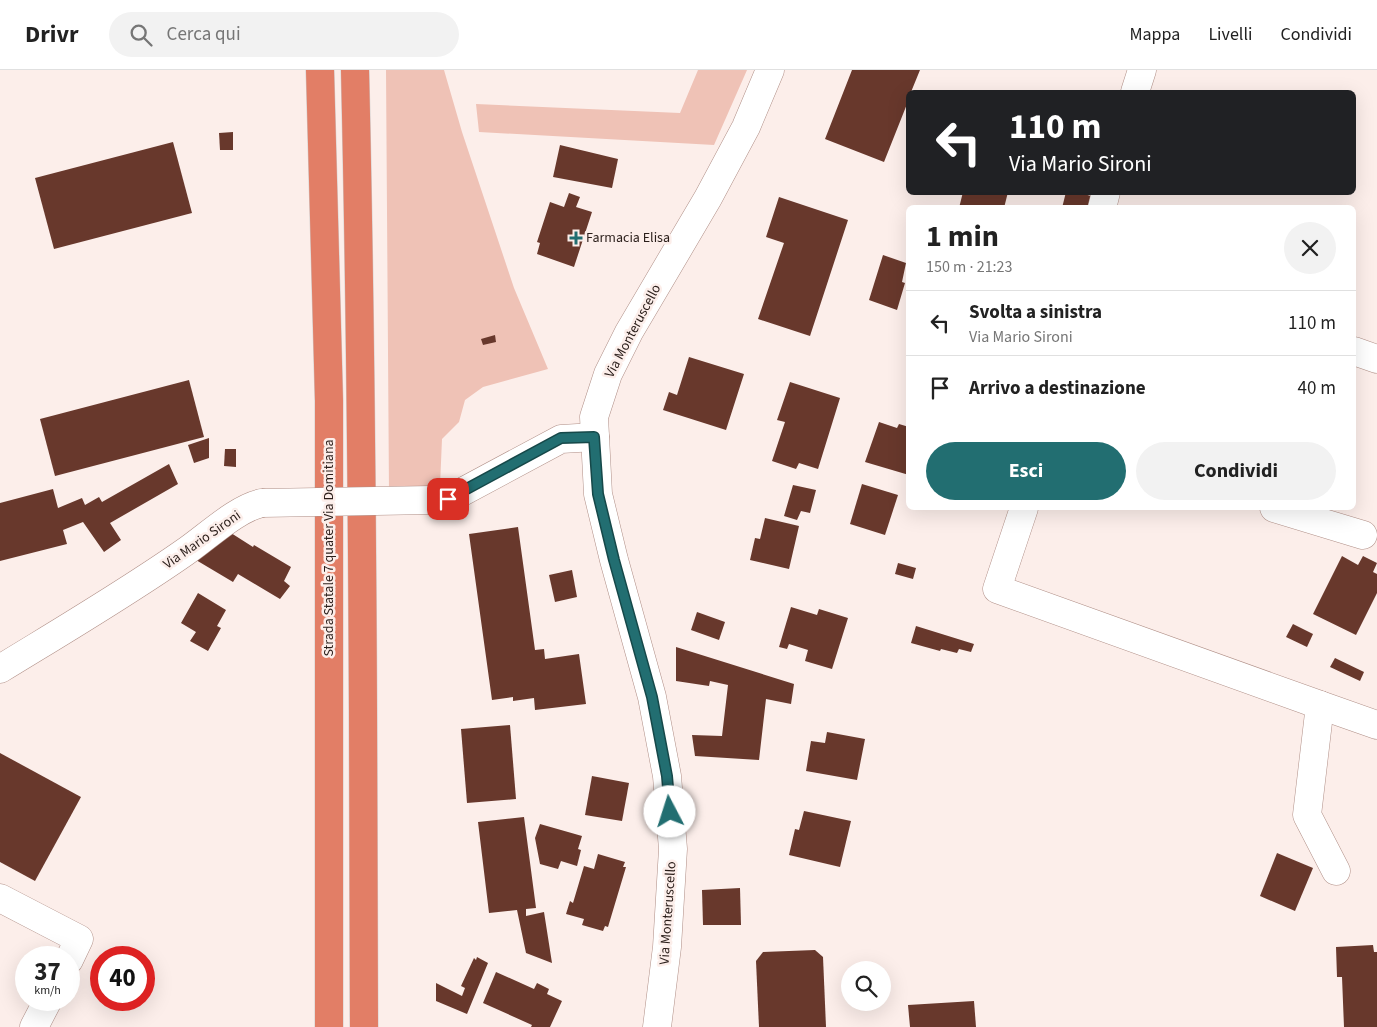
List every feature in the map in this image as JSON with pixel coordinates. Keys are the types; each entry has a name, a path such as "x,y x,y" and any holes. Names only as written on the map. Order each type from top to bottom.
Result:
{"highway":[{"name":"Strada Statale 7 quater Via Domitiana","path":"320,70 329,401 329,1027"},
{"path":"355,70 360,303 364,1027"}],"street":[{"name":"Via Monteruscello","path":"657,1027 667,947 673,849 667,776 652,697 614,560 598,494 594,416 608,374 629,332 703,206 746,127 770,70"},
{"path":"1136,90 1142,70"},
{"path":"1356,352 1377,359"},
{"name":"Via Mario Sironi","path":"0,668 129,590 186,552 246,508 262,503 448,499 561,438 594,437"},
{"path":"1023,510 998,590 1377,725"},
{"path":"1281,510 1363,535"},
{"path":"1320,705 1307,815 1336,872"},
{"path":"0,898 79,939 76,946"},
{"path":"34,1027 42,1011"}],"shaded area":[{"path":"386,70 444,70 462,132 514,288 548,369 483,387 465,400 459,422 442,439 440,486 389,492"},
{"path":"698,70 747,70 714,145 479,132 476,104 680,113"}],"building":[{"path":"852,70 920,70 912,90 906,90 906,107 884,162 825,139"},
{"path":"233,132 233,150 220,150 219,133"},
{"path":"173,142 192,213 54,249 35,178"},
{"path":"560,145 618,159 612,188 553,177"},
{"path":"569,193 580,197 576,207 592,212 574,267 537,254 540,243 537,242 550,202 564,207"},
{"path":"962,195 1007,195 1005,205 960,205"},
{"path":"1065,195 1088,195 1097,198 1095,205 1063,205"},
{"path":"779,197 848,220 810,336 758,319 784,243 766,237"},
{"path":"883,255 906,263 902,282 905,283 897,310 869,300"},
{"path":"495,335 496,342 483,345 481,339"},
{"path":"689,357 744,374 726,430 663,410 669,392 677,395"},
{"path":"189,380 204,437 55,476 40,419"},
{"path":"790,382 840,398 818,469 799,463 796,469 772,461 785,422 777,420"},
{"path":"879,422 897,428 899,424 906,426 906,474 865,462"},
{"path":"209,438 209,458 194,463 188,445"},
{"path":"225,449 236,449 236,467 224,466"},
{"path":"169,464 178,484 110,523 121,540 104,552 83,522 63,530 67,544 0,561 0,503 53,489 58,508 82,498 85,505 99,497 102,502"},
{"path":"862,484 898,495 885,535 850,524"},
{"path":"793,485 816,490 810,513 801,511 797,520 784,516"},
{"path":"765,518 799,526 789,569 750,560 755,538 760,539"},
{"path":"518,527 535,650 544,649 545,659 579,654 586,704 535,710 534,698 513,701 513,697 492,700 469,534"},
{"path":"231,533 291,567 284,581 290,586 280,599 238,574 233,582 196,560"},
{"path":"1342,556 1358,565 1363,556 1377,563 1373,572 1377,574 1377,593 1356,635 1313,614"},
{"path":"898,563 916,568 913,579 895,574"},
{"path":"572,570 577,597 555,602 549,575"},
{"path":"198,593 226,610 217,626 221,628 208,651 190,641 196,632 181,623"},
{"path":"791,607 817,615 819,609 848,618 832,669 805,661 808,650 789,644 787,649 779,647"},
{"path":"697,612 725,622 719,640 691,630"},
{"path":"1293,624 1313,634 1307,647 1286,637"},
{"path":"916,626 974,644 971,652 959,649 957,653 941,649 940,651 911,643"},
{"path":"676,647 794,684 791,704 766,699 759,760 695,756 692,735 722,736 728,685 710,681 709,686 676,681"},
{"path":"1335,658 1364,672 1360,681 1330,667"},
{"path":"510,725 516,799 467,803 461,729"},
{"path":"827,732 865,739 857,780 806,771 811,741 825,743"},
{"path":"0,753 81,797 35,881 0,862"},
{"path":"592,776 629,783 622,821 585,815"},
{"path":"804,811 851,821 840,867 789,855 795,829 799,830"},
{"path":"524,817 536,908 526,909 526,916 544,912 552,963 526,953 517,910 489,913 478,822"},
{"path":"540,824 582,836 578,849 581,850 577,866 561,861 558,869 540,864 535,838"},
{"path":"1277,853 1313,868 1295,911 1260,896"},
{"path":"598,854 625,862 623,867 626,867 608,927 605,926 603,931 582,925 584,919 566,914 570,901 573,903 584,866 594,869"},
{"path":"740,888 741,925 703,925 702,890"},
{"path":"1373,945 1374,952 1377,952 1377,1027 1344,1027 1342,977 1337,977 1336,947"},
{"path":"815,950 823,957 826,1027 759,1027 756,961 763,952"},
{"path":"477,957 488,963 467,1014 436,1001 436,983 462,996 465,988 461,986 474,958 476,960"},
{"path":"496,972 534,989 537,983 549,989 547,994 562,1001 550,1027 531,1027 532,1025 483,1003"},
{"path":"974,1001 976,1027 910,1027 908,1005"}],"place":[{"name":"Farmacia Elisa","path":"576,238"}],"route":[{"path":"448,499 561,438 594,437 598,494 614,560 652,697 667,776 670,812"}]}
